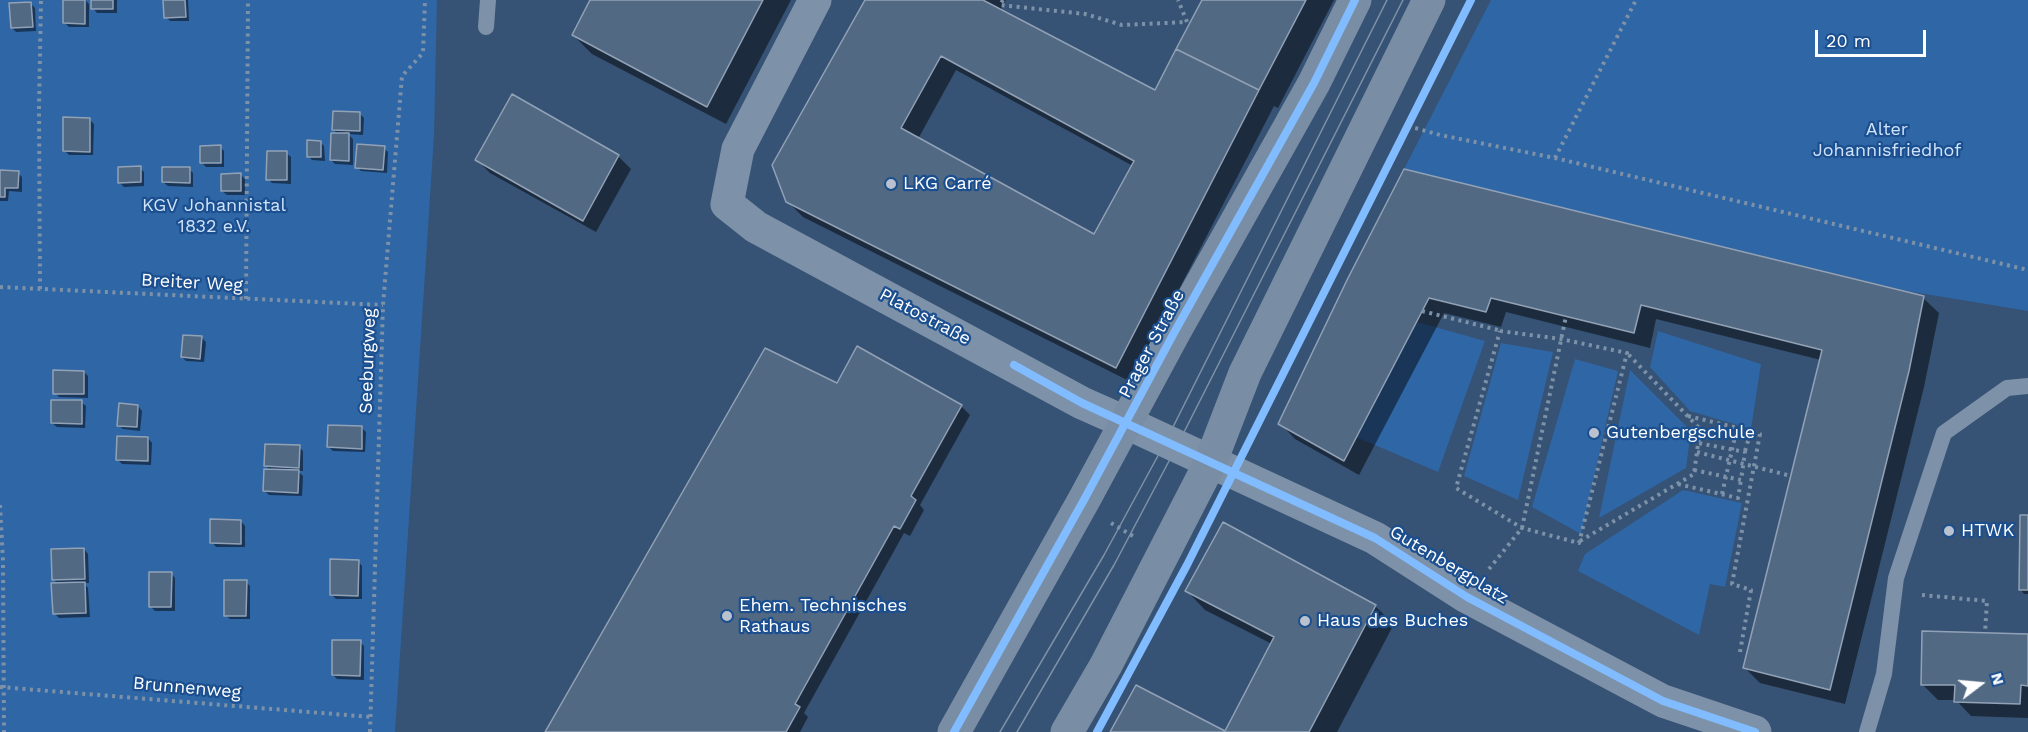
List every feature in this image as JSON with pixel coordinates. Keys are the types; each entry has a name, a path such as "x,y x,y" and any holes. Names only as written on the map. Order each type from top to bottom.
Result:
{"main road":[{"name":"Prager Straße","path":"954,732 1314,83 1355,0"},
{"path":"1067,732 1106,665 1211,461 1245,373 1429,0"}],"street":[{"name":"Platostraße","path":"815,0 738,149 727,204 756,227 1082,403 1127,423"},
{"name":"Gutenbergplatz","path":"1127,423 1375,538 1467,597 1663,701 1755,732"}],"lane":[{"path":"486,27 488,0"},
{"path":"1868,732 1884,674 1896,578 1944,433 2007,388 2028,386"}],"path":[{"path":"40,289 41,0"},
{"path":"246,299 248,0"},
{"path":"1003,0 1000,5 1085,14 1122,25 1187,22 1178,0"},
{"path":"1555,158 1636,0"},
{"path":"1408,126 1440,135 1555,158 2028,270"},
{"path":"1422,312 1502,331 1561,339 1627,353 1700,429 1694,474 1579,543 1522,528 1456,488 1500,331 1502,331"},
{"path":"1504,551 1522,528 1566,316"},
{"path":"1580,541 1627,353"},
{"path":"1688,416 1760,434 1756,467 1732,584 1751,590 1740,652"},
{"path":"1722,495 1737,428"},
{"path":"1738,498 1745,452 1751,431"},
{"path":"1698,442 1745,452"},
{"path":"1697,452 1791,476"},
{"path":"1694,470 1741,480"},
{"path":"1677,484 1748,501"},
{"path":"0,506 3,561 4,732"},
{"path":"1103,519 1137,538"},
{"path":"1894,593 1987,601 1985,633"}],"green space":[{"name":"KGV Johannistal 1832 e.V.","path":"0,0 437,0 434,136 395,732 0,732"},
{"name":"Alter Johannisfriedhof","path":"1491,0 2028,0 2028,311 1907,291 1404,169"},
{"path":"1417,322 1485,341 1438,472 1356,437"},
{"path":"1658,331 1761,364 1751,429 1690,411 1650,367"},
{"path":"1501,343 1553,352 1518,500 1464,476"},
{"path":"1575,359 1618,371 1581,534 1532,507"},
{"path":"1630,370 1691,431 1686,468 1599,518"},
{"path":"1683,490 1742,503 1725,587 1710,584 1699,635 1578,571 1585,554"}],"building":[{"path":"63,0 85,0 85,24 63,23"},
{"path":"91,0 113,0 113,9 91,9"},
{"path":"163,0 185,0 186,17 164,18"},
{"path":"590,0 763,0 707,107 572,35"},
{"name":"LKG Carré","path":"865,0 983,0 1155,90 1176,49 1259,90 1116,368 786,202 772,165","holes":["941,56 1134,161 1094,234 901,128"]},
{"path":"1202,0 1306,0 1259,90 1176,49"},
{"path":"31,2 33,27 11,28 9,3"},
{"path":"512,94 619,155 583,221 475,160"},
{"path":"333,111 360,112 360,131 332,130"},
{"path":"63,117 90,118 90,152 63,151"},
{"path":"331,133 349,133 349,161 330,160"},
{"path":"307,140 321,141 321,157 307,157"},
{"path":"357,144 385,146 383,170 355,168"},
{"path":"221,145 221,163 200,163 200,146"},
{"path":"267,151 287,151 287,180 266,180"},
{"path":"141,166 141,182 118,183 118,167"},
{"path":"162,167 190,167 190,183 162,182"},
{"path":"1404,169 1924,296 1909,371 1830,690 1743,668 1822,350 1641,305 1634,333 1491,298 1486,312 1429,298 1344,461 1278,424 1348,278"},
{"path":"0,170 19,171 18,188 5,188 5,197 0,197"},
{"path":"241,173 241,191 221,191 221,174"},
{"path":"183,335 202,336 200,359 181,357"},
{"name":"Ehem. Technisches Rathaus","path":"857,346 962,405 911,496 916,500 900,529 894,526 795,704 800,707 786,732 545,732 765,348 837,383"},
{"path":"53,370 84,371 84,394 53,394"},
{"path":"51,400 82,400 82,424 51,423"},
{"path":"119,403 138,405 137,427 117,426"},
{"path":"328,425 362,426 362,449 327,447"},
{"path":"117,436 148,437 148,461 116,460"},
{"path":"265,444 300,445 299,468 264,466"},
{"path":"264,469 299,470 298,493 263,491"},
{"path":"2020,515 2028,515 2028,590 2019,590"},
{"path":"210,519 241,520 241,544 210,543"},
{"name":"Haus des Buches","path":"1223,522 1376,605 1309,732 1110,732 1136,685 1225,731 1274,637 1185,591"},
{"path":"84,548 85,579 52,580 51,549"},
{"path":"330,559 359,560 358,596 330,595"},
{"path":"149,572 172,572 171,607 149,607"},
{"path":"224,580 247,580 246,616 224,616"},
{"path":"85,582 86,613 53,614 51,583"},
{"path":"1922,631 2028,634 2028,686 2021,685 2020,704 1954,702 1955,685 1921,685"},
{"path":"332,640 361,640 360,676 332,675"}],"tram line":[{"path":"1000,732 1104,555 1166,441 1387,0"},
{"path":"1017,732 1114,565 1177,446 1403,0"}],"cycle path":[{"path":"954,732 1314,83 1355,0"},
{"path":"1097,732 1187,565 1471,0"},
{"path":"1014,365 1082,403 1375,538 1467,597 1663,701 1755,732"}],"place":[{"name":"LKG Carré","path":"891,184"},
{"name":"Gutenbergschule","path":"1594,433"},
{"name":"HTWK","path":"1949,531"},
{"name":"Ehem. Technisches Rathaus","path":"727,616"},
{"name":"Haus des Buches","path":"1305,621"}]}
